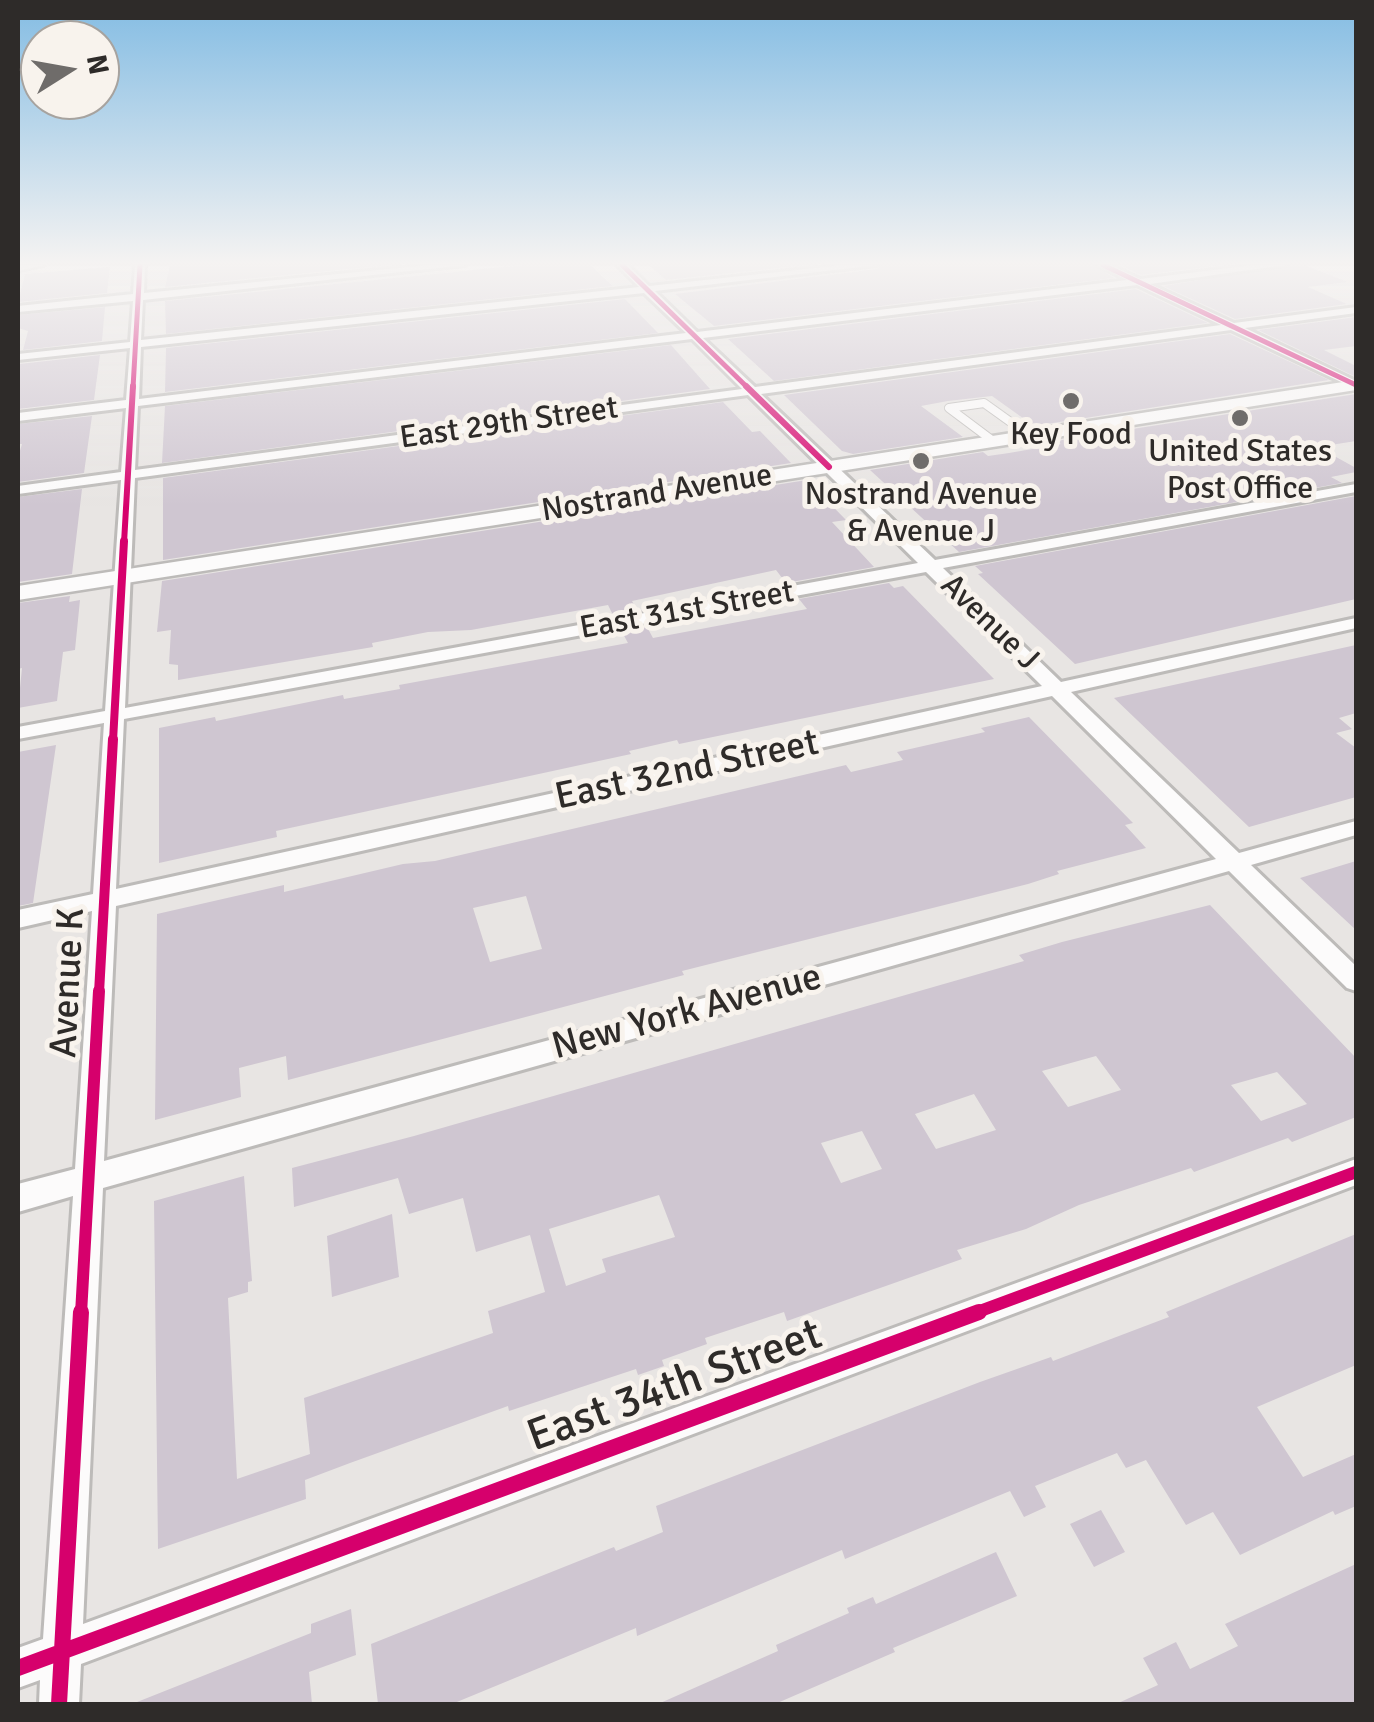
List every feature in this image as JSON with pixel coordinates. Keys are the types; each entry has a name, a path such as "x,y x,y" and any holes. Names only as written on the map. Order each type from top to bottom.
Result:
{"main road":[{"name":"Nostrand Avenue","path":"18,593 1356,385"}],"street":[{"path":"18,357 124,345"},
{"name":"Avenue K","path":"59,1704 136,345"},
{"path":"18,416 608,345"},
{"name":"Avenue J","path":"705,345 1356,981"},
{"name":"East 29th Street","path":"18,490 1089,345"},
{"path":"1273,345 1356,385"},
{"name":"East 31st Street","path":"18,734 1356,488"},
{"name":"East 32nd Street","path":"18,919 1356,623"},
{"name":"New York Avenue","path":"18,1198 1356,828"},
{"name":"East 34th Street","path":"18,1668 1356,1172"}],"lane":[{"path":"993,442 949,408 984,403 1030,436"}],"building":[{"path":"24,345 64,345 23,350"},
{"path":"191,345 555,345 165,392 166,348"},
{"path":"668,345 710,389 162,463 165,406"},
{"path":"735,345 1041,345 774,381"},
{"path":"1147,345 1254,345 1329,380 1034,426 992,396 948,401 921,406 963,437 853,454 842,451 784,395"},
{"path":"1290,345 1356,345 1324,350 1356,366 1356,377"},
{"path":"100,355 94,400 18,409 19,364"},
{"path":"1356,394 1356,441 1318,447 1356,468 1356,472 1331,477 1342,483 959,552 870,470 983,452 988,456 1009,453 1061,444 1056,441"},
{"path":"723,402 752,432 760,431 791,463 163,560 163,478"},
{"path":"92,416 84,473 18,482 22,444 18,444 18,424"},
{"path":"807,480 846,520 832,522 874,567 786,583 776,570 632,601 637,610 613,615 608,605 471,630 428,632 372,643 373,647 178,680 178,665 169,664 171,630 157,632 162,581"},
{"path":"82,489 72,574 18,582 18,497"},
{"path":"1356,496 1356,599 1075,664 978,574 983,573 975,566"},
{"path":"889,583 894,588 903,586 994,679 679,744 677,740 629,751 631,754 276,831 277,837 159,863 159,728 215,717 216,721 343,695 344,699 400,689 399,685 628,643 622,632 647,627 653,638 807,609 799,599"},
{"path":"70,596 69,602 80,600 75,650 63,652 57,701 18,708 22,668 18,669 18,603"},
{"path":"1356,645 1356,713 1339,718 1352,729 1336,733 1356,748 1356,797 1249,827 1114,698"},
{"path":"1029,717 1133,823 1125,825 1146,848 1057,871 1059,874 1028,884 682,971 684,975 288,1080 286,1056 239,1068 241,1097 155,1120 157,914 284,885 284,892 403,864 435,861 846,765 851,772 903,760 897,752 985,732 981,728","holes":["526,896 542,949 490,962 473,908"]},
{"path":"56,745 33,903 18,906 18,752"},
{"path":"1356,861 1356,930 1300,878"},
{"path":"1210,905 1356,1058 1356,1117 1292,1142 1288,1138 1194,1172 1191,1168 1079,1205 1026,1229 957,1250 962,1259 787,1321 784,1312 705,1338 707,1344 662,1360 664,1366 638,1375 636,1369 509,1411 508,1406 305,1480 306,1499 158,1549 154,1201 244,1176 252,1281 248,1282 248,1292 228,1298 237,1479 310,1454 304,1398 493,1333 488,1311 545,1292 530,1235 476,1252 463,1198 409,1214 398,1178 294,1207 292,1168 1024,961 1019,955","holes":["1096,1056 1121,1090 1068,1107 1042,1071","1277,1072 1307,1104 1261,1121 1231,1085","974,1094 996,1130 936,1149 915,1114","862,1131 882,1169 841,1183 821,1143","659,1195 675,1237 602,1259 606,1272 566,1286 549,1229"]},
{"path":"392,1214 399,1277 332,1297 327,1236"},
{"path":"1356,1234 1356,1365 1257,1407 1303,1477 1356,1454 1356,1506 1335,1515 1333,1511 1240,1555 1213,1512 1186,1525 1146,1460 1126,1468 1117,1453 1035,1486 1046,1507 1024,1517 1010,1491 845,1559 842,1550 637,1636 636,1628 452,1704 378,1704 371,1644 614,1547 616,1551 663,1532 656,1506 980,1382 1051,1357 1053,1361 1169,1317 1166,1312"},
{"path":"1101,1510 1125,1552 1094,1567 1070,1524"},
{"path":"996,1552 1017,1596 893,1648 895,1652 775,1704 658,1704 778,1651 776,1645 849,1613 847,1608 873,1597 876,1604"},
{"path":"1356,1564 1356,1704 1116,1704 1158,1685 1143,1658 1176,1642 1190,1669 1238,1646 1225,1624"},
{"path":"351,1609 356,1655 309,1672 312,1704 132,1704 311,1633 311,1624"}],"cycle path":[{"path":"59,1704 135,345"},
{"path":"704,345 829,467"},
{"path":"1272,345 1356,385"},
{"path":"18,1668 1356,1172"}],"place":[{"name":"Key Food","path":"1071,401"},
{"name":"United States Post Office","path":"1240,418"},
{"name":"Nostrand Avenue & Avenue J","path":"921,461"}]}
